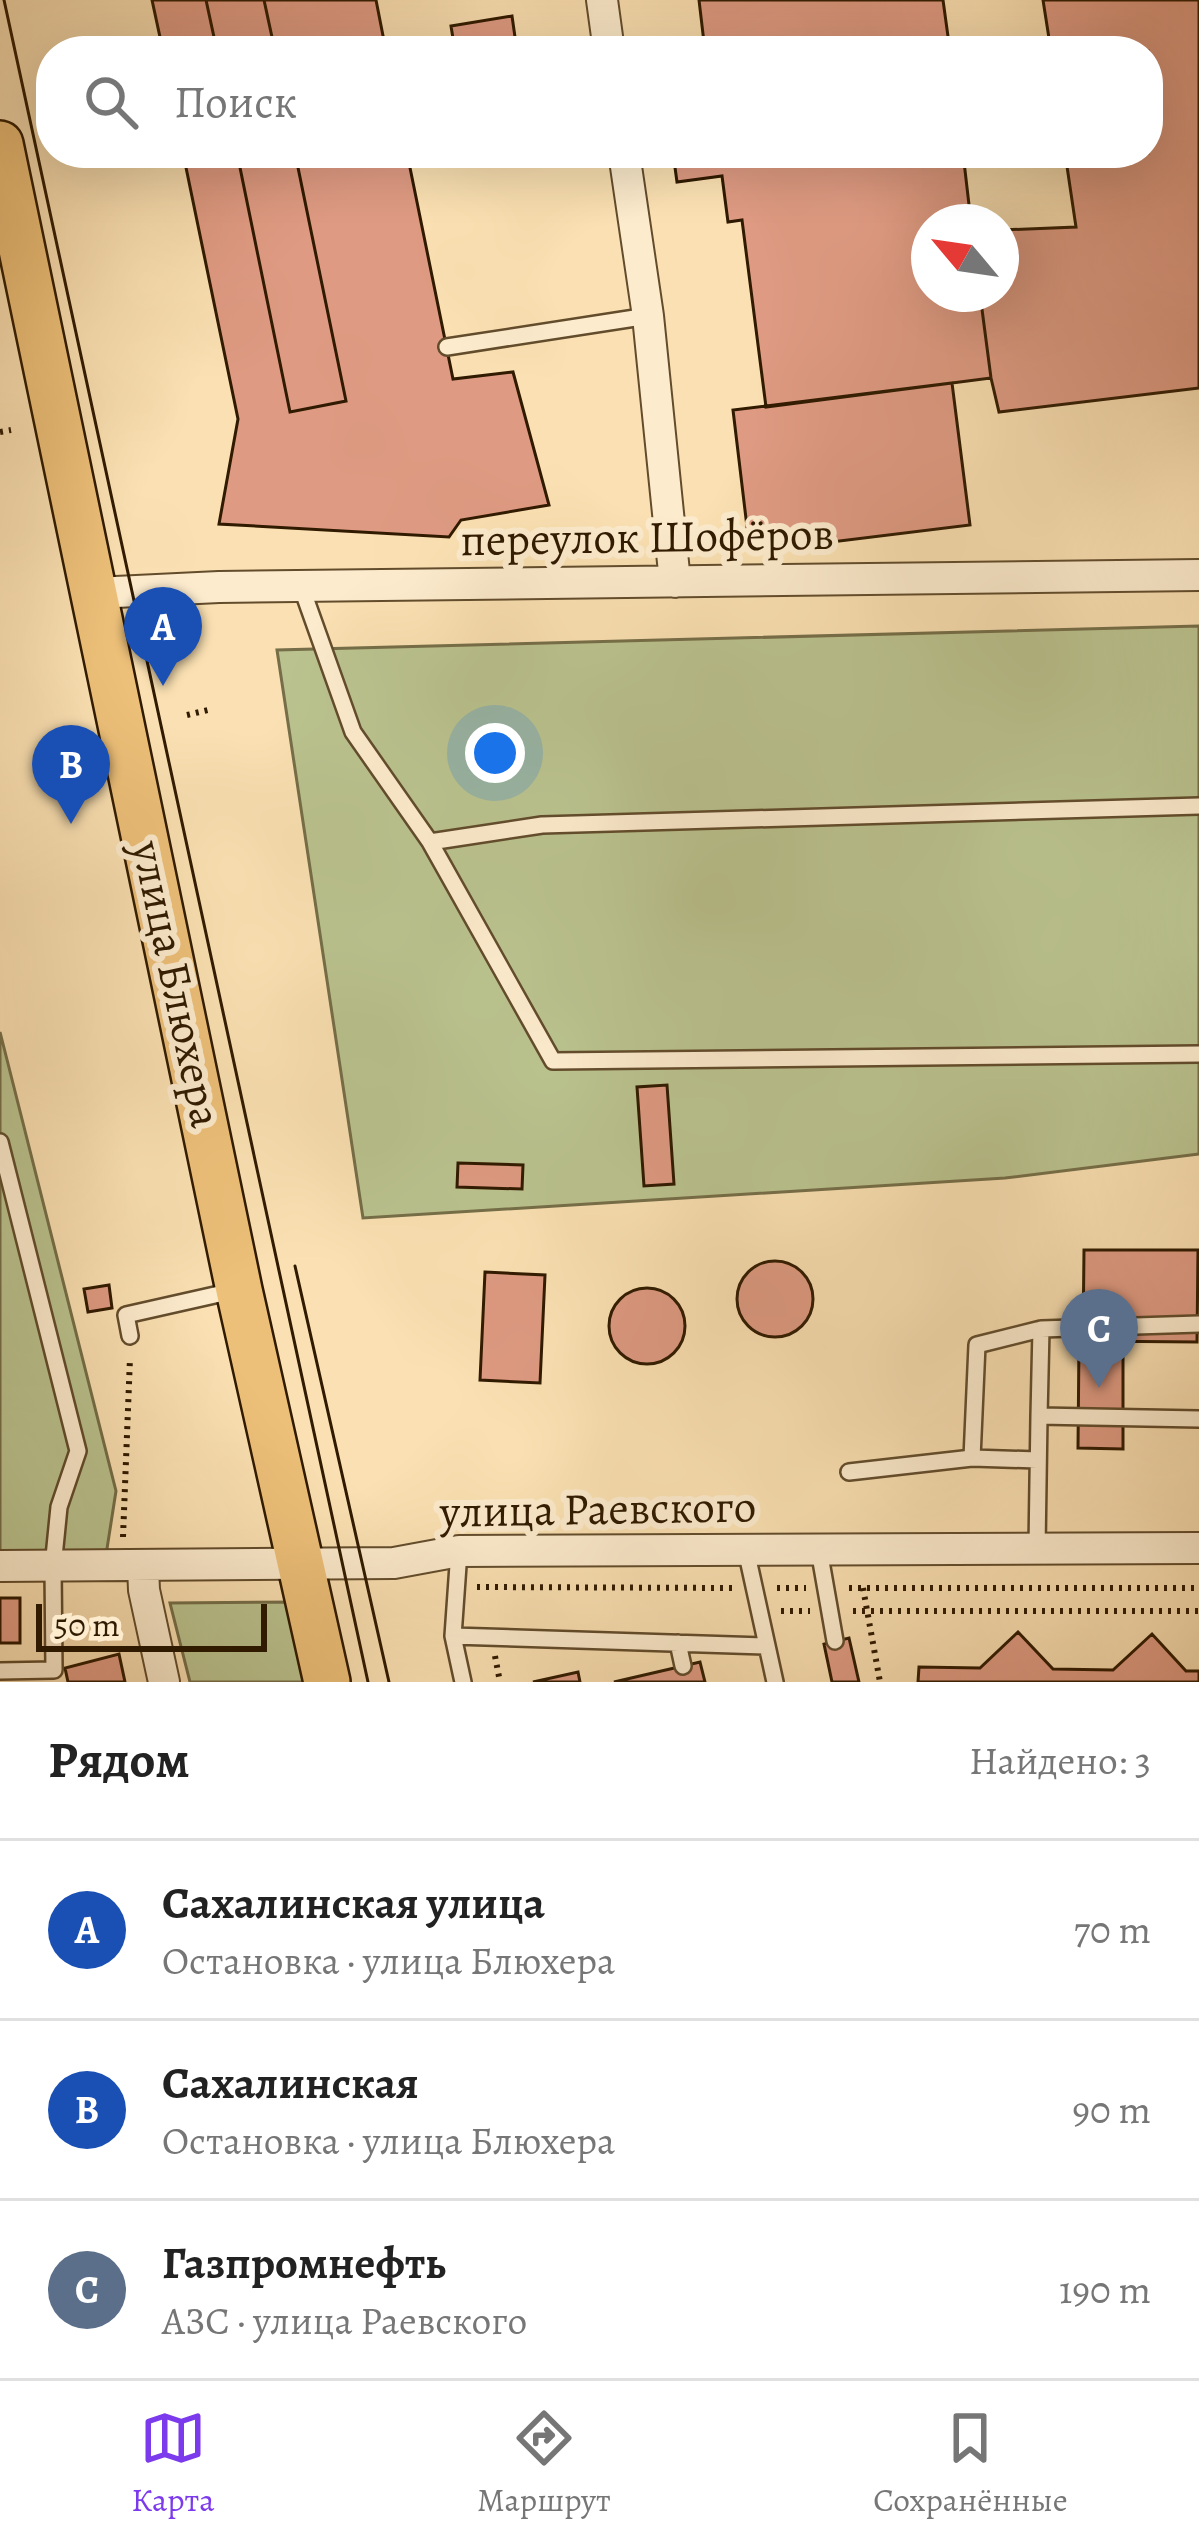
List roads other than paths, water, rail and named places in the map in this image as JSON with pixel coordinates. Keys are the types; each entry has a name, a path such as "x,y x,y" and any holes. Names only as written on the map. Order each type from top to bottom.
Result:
{"main road":[{"name":"улица Блюхера","path":"0,144 6,199 95,593 239,1290 327,1682"}],"street":[{"path":"602,0 607,36"},
{"path":"626,168 648,316 675,582"},
{"name":"переулок Шофёров","path":"95,593 301,586 1199,575"},
{"name":"улица Раевского","path":"0,1566 53,1567 133,1559 394,1563 460,1551 1199,1548"},
{"path":"133,1559 164,1682"}],"lane":[{"path":"447,347 648,316"},
{"path":"301,586 353,732 430,842 553,1061 1199,1054"},
{"path":"430,842 542,824 1199,806"},
{"path":"0,1142 78,1450 59,1507 53,1567 55,1676 0,1671"},
{"path":"130,1336 126,1315 239,1290"},
{"path":"972,1458 977,1345 1041,1329 1199,1324"},
{"path":"1036,1548 1041,1329"},
{"path":"1040,1417 1199,1419"},
{"path":"849,1472 972,1458 1037,1460"},
{"path":"746,1550 775,1682"},
{"path":"819,1550 835,1641"},
{"path":"460,1551 453,1636 463,1682"},
{"path":"453,1636 767,1646"},
{"path":"678,1643 683,1666"}],"tram line":[{"path":"4,0 36,148"},
{"path":"40,168 368,1682"},
{"path":"295,1266 389,1682"}],"place":[{"name":"Сахалинская улица","path":"163,686"},
{"name":"Сахалинская","path":"71,824"},
{"name":"Газпромнефть","path":"1099,1388"}]}
